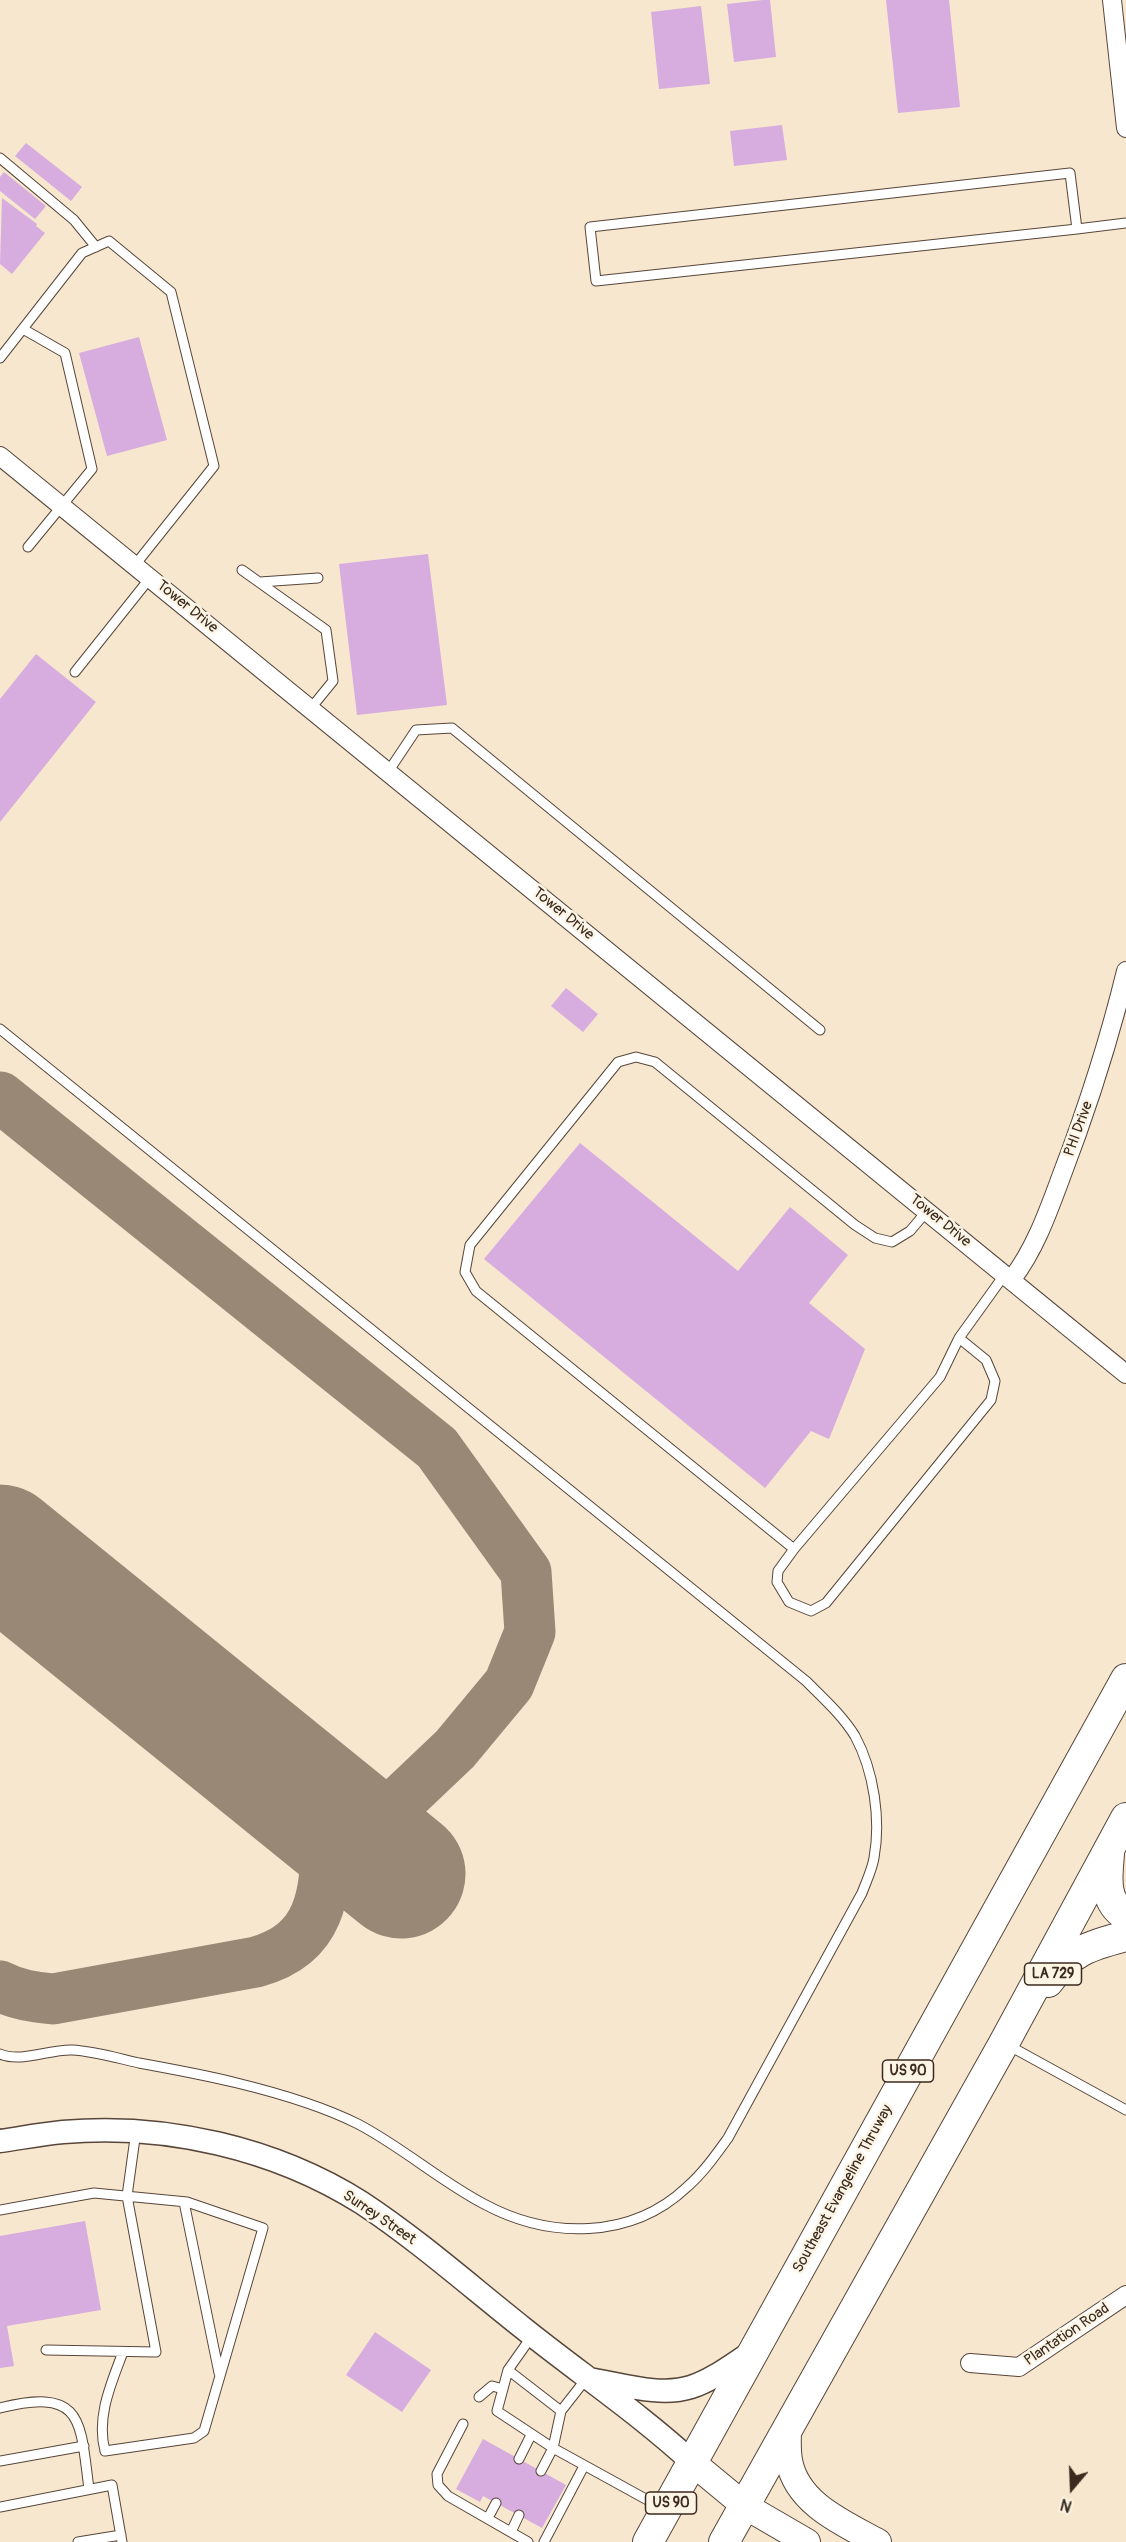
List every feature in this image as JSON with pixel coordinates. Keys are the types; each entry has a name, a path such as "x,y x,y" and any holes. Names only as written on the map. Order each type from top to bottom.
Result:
{"highway":[{"name":"Southeast Evangeline Thruway","path":"648,2542 1126,1679"},
{"path":"724,2542 1004,2043 1126,1818"},
{"path":"1109,1849 1106,1887 1112,1902 1126,1916"},
{"name":"LA 729","path":"1004,2043 1055,1972 1071,1957 1089,1945 1126,1936"}],"main road":[{"path":"788,2427 789,2459 796,2481 808,2497 825,2512 878,2542"},
{"path":"693,2463 745,2506 807,2542"}],"street":[{"path":"1112,0 1126,128"},
{"name":"Tower Drive","path":"0,456 1126,1374"},
{"name":"PHI Drive","path":"1009,1277 1027,1260 1088,1107 1126,971"},
{"name":"Surrey Street","path":"0,2140 64,2132 136,2131 161,2134 239,2149 282,2163 315,2178 361,2203 405,2235 586,2379 663,2436 693,2463"},
{"name":"Plantation Road","path":"970,2363 1019,2367 1126,2295"},
{"path":"586,2379 668,2391 690,2388 710,2379 756,2349"}],"lane":[{"path":"0,158 74,220 96,247"},
{"path":"1077,228 1071,173 590,227 596,281 1126,223"},
{"path":"0,358 82,254 109,241 171,292 214,466 135,565"},
{"path":"23,329 65,353 92,469 28,547"},
{"path":"242,570 326,630 333,681 310,708"},
{"path":"75,672 150,578"},
{"path":"260,582 318,578"},
{"path":"388,772 416,730 452,728 820,1030"},
{"path":"0,1029 806,1681 832,1706 855,1737 867,1768 877,1828 874,1859 862,1893 728,2138 687,2188 661,2207 633,2220 603,2228 573,2230 543,2227 513,2218 483,2204 357,2123 331,2112 238,2083 72,2050 18,2057 0,2054"},
{"path":"794,1549 476,1292 465,1272 470,1245 618,1062 636,1057 655,1062 855,1225 875,1238 892,1242 910,1231 927,1211"},
{"path":"959,1338 986,1360 995,1381 991,1400 826,1604 811,1611 789,1602 777,1582 778,1570 940,1377 959,1338 1009,1277"},
{"path":"1004,2043 1126,2110"},
{"path":"46,2350 156,2352 127,2196 136,2131"},
{"path":"0,2210 94,2193 184,2202 263,2228 204,2431 194,2438 105,2451 102,2441 104,2404 123,2352"},
{"path":"184,2202 219,2376"},
{"path":"532,2336 508,2370 497,2411 553,2448 666,2510"},
{"path":"508,2370 561,2410"},
{"path":"541,2471 553,2448 561,2410 586,2379"},
{"path":"479,2397 492,2386 503,2389"},
{"path":"0,2408 24,2402 59,2404 71,2410 81,2430 89,2490"},
{"path":"463,2424 437,2474 438,2485 448,2496 528,2542"},
{"path":"519,2459 531,2435"},
{"path":"0,2462 84,2446"},
{"path":"544,2542 584,2466"},
{"path":"0,2507 112,2485 122,2538 78,2542"},
{"path":"488,2518 496,2503"},
{"path":"511,2532 519,2516"}],"building":[{"path":"770,0 776,57 734,62 727,4"},
{"path":"886,0 949,0 960,107 898,113"},
{"path":"701,6 710,84 659,89 651,12"},
{"path":"782,125 787,160 734,166 730,131"},
{"path":"26,143 82,187 71,201 15,156"},
{"path":"4,172 46,206 35,219 0,191 0,177"},
{"path":"2,198 37,224 36,226 45,233 12,274 0,264"},
{"path":"139,337 167,440 107,456 79,353"},
{"path":"428,554 447,705 357,715 339,564"},
{"path":"36,654 96,702 0,822 0,699"},
{"path":"566,988 598,1014 583,1032 551,1006"},
{"path":"580,1143 738,1271 790,1207 848,1255 809,1303 865,1349 829,1439 811,1431 765,1488 484,1259"},
{"path":"85,2221 101,2310 7,2326 14,2366 0,2368 0,2236"},
{"path":"375,2332 431,2370 402,2412 346,2375"},
{"path":"483,2439 566,2485 542,2528 483,2496 480,2502 456,2489"}],"taxiway":[{"path":"0,1097 437,1448 526,1572 530,1632 509,1684 455,1749 395,1806 328,1815 324,1884 319,1905 311,1923 299,1939 281,1952 256,1962 53,1999 19,1994 0,1986"}],"runway":[{"path":"0,1549 401,1874"}]}
